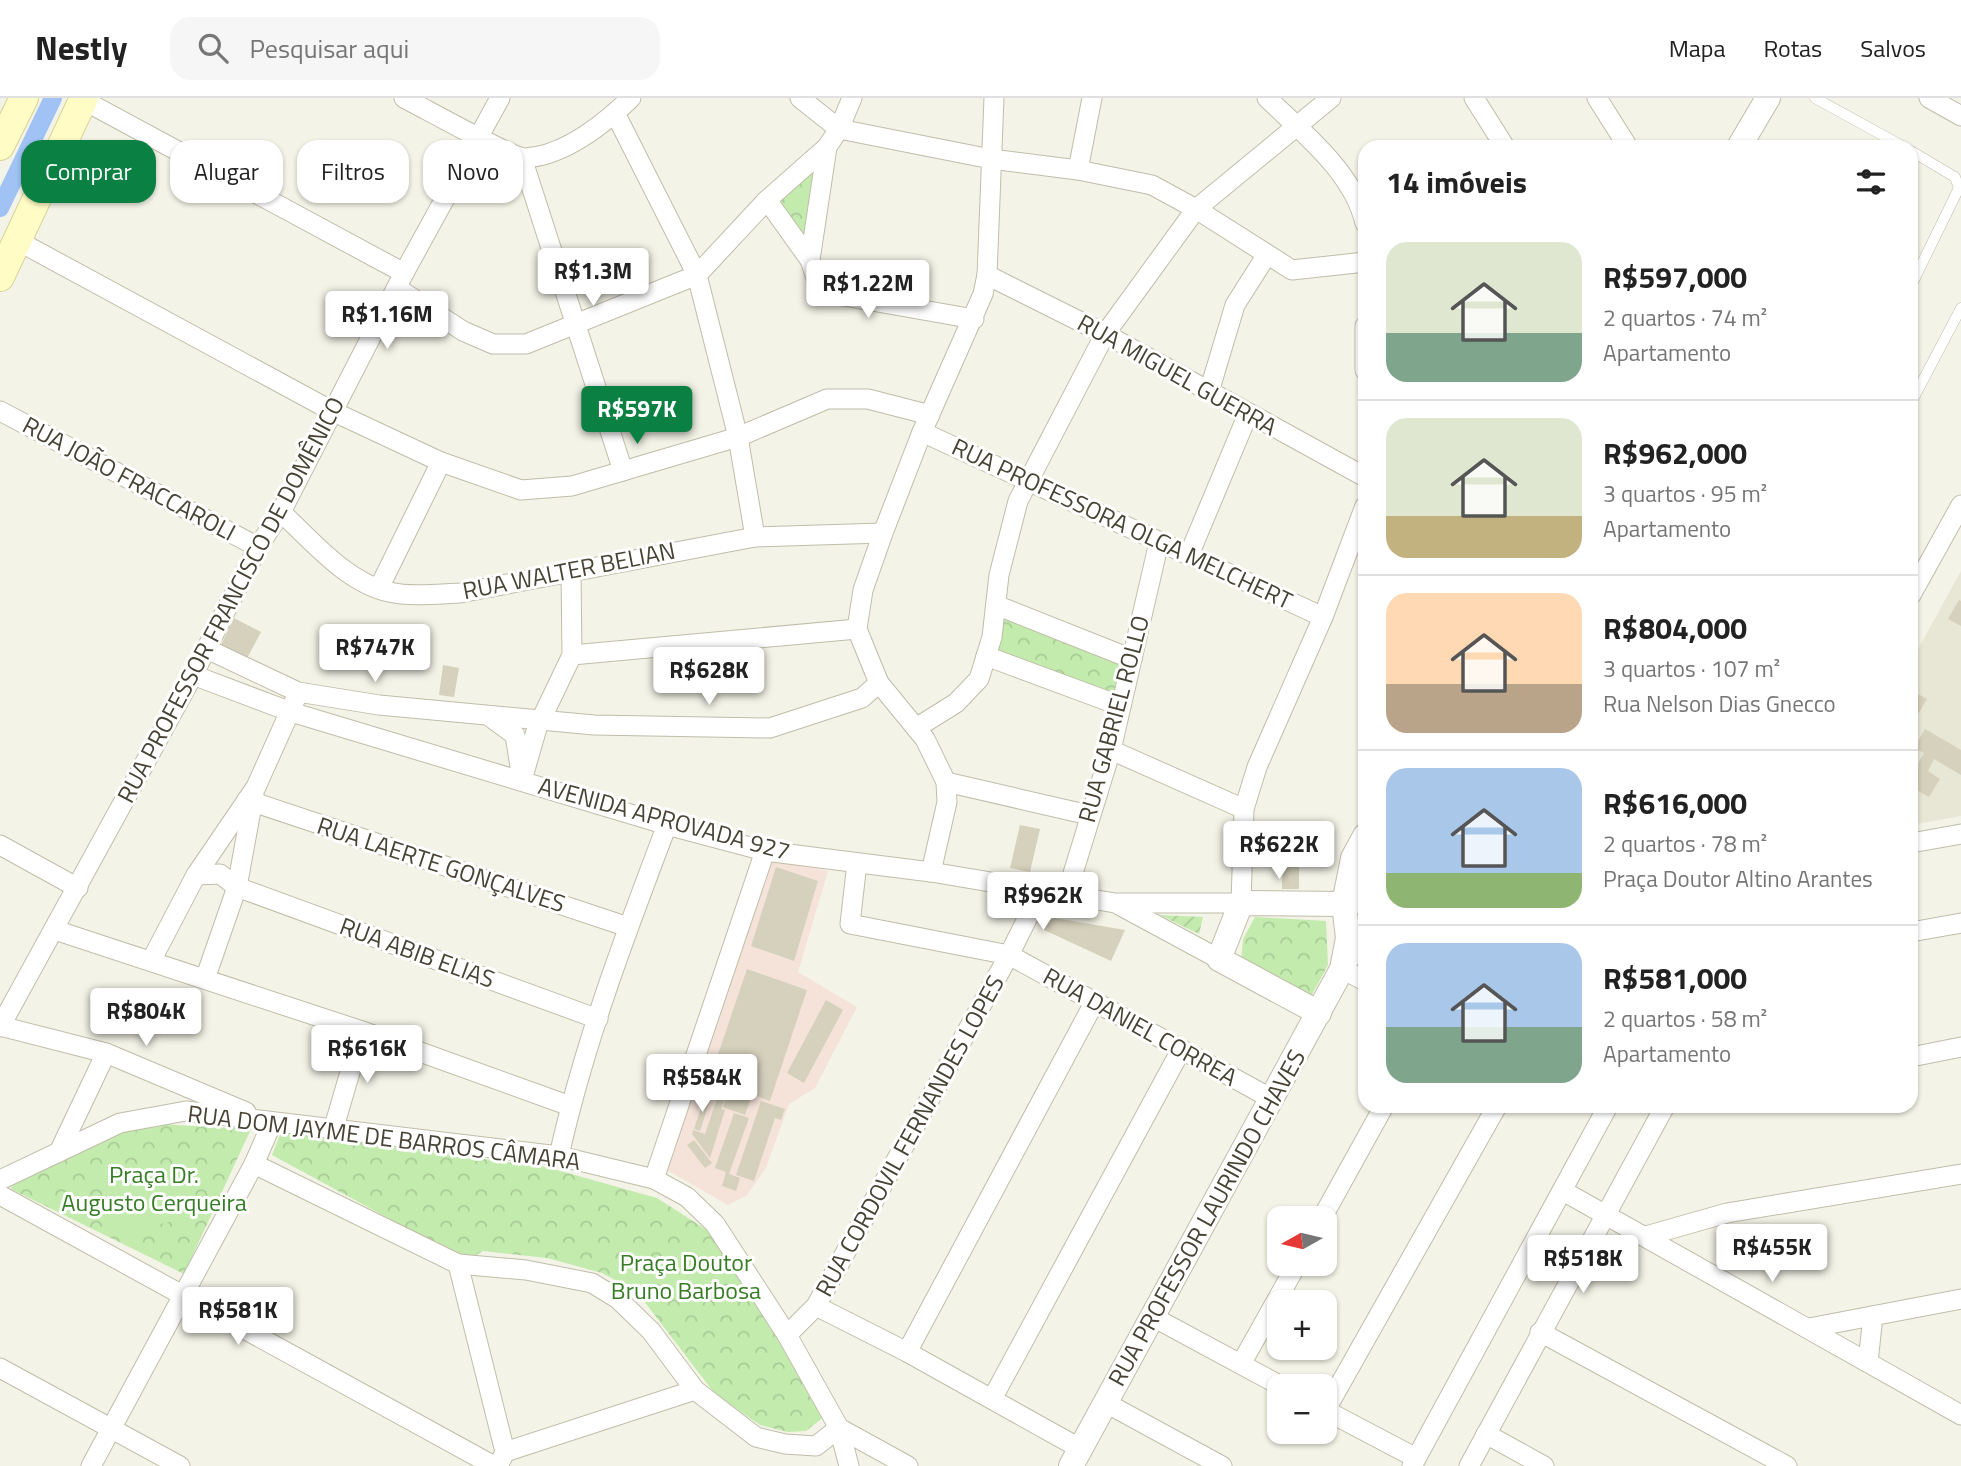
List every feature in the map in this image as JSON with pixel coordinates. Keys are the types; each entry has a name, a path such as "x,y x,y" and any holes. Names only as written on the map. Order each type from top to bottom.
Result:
{"main road":[{"path":"0,146 24,98"},
{"path":"0,276 83,99"}],"street":[{"path":"404,98 486,140"},
{"name":"RUA PROFESSOR FRANCISCO DE DOMÊNICO","path":"0,1026 193,675 258,547 281,512 332,411 500,98"},
{"path":"523,158 561,149 615,113 631,98"},
{"path":"800,98 839,129 992,159 1078,170 1152,185 1196,209 1266,256 1292,270 1358,263"},
{"path":"83,99 401,281 463,331 493,344 526,344 697,275 767,200 827,147 839,129 852,98"},
{"path":"931,872 947,802 946,782 916,728 879,683 857,629 863,590 883,533 926,424 974,320 987,275 994,98"},
{"path":"1078,170 1092,98"},
{"path":"1267,98 1342,175 1358,202"},
{"path":"916,728 964,695 979,679 996,605 999,575 1018,501 1105,334 1196,209 1331,98"},
{"path":"1474,98 1493,140"},
{"path":"1597,98 1624,140"},
{"path":"1929,98 1961,116"},
{"path":"1743,140 1765,99"},
{"path":"615,113 697,275 738,437 755,537"},
{"path":"810,260 827,147"},
{"path":"523,161 623,471"},
{"path":"767,200 810,260 817,281 838,295 974,320"},
{"name":"RUA PROFESSORA OLGA MELCHERT","path":"18,241 332,411 441,462 521,490 572,486 738,437 827,399 867,399 926,424 1028,479 1159,542 1323,617"},
{"path":"1209,392 1235,305 1266,256"},
{"name":"RUA MIGUEL GUERRA","path":"987,275 1105,334 1358,473"},
{"name":"RUA JOÃO FRACCAROLI","path":"0,411 258,547"},
{"path":"1189,555 1248,414"},
{"path":"379,588 441,462"},
{"path":"1918,583 1961,505"},
{"name":"RUA WALTER BELIAN","path":"281,512 359,579 389,592 460,593 571,573 656,553 755,537 883,533"},
{"path":"1219,959 1241,903 1244,809 1257,767 1323,617 1358,524"},
{"name":"RUA GABRIEL ROLLO","path":"1066,896 1088,815 1111,750 1159,542"},
{"path":"522,779 541,720 572,655 571,573"},
{"path":"996,605 1132,659"},
{"path":"572,655 857,629"},
{"path":"206,649 298,692 379,705 594,725 770,728 862,698 879,683"},
{"path":"986,656 1121,706"},
{"name":"AVENIDA APROVADA 927","path":"193,675 291,712 522,779 667,825 765,851 931,872 1115,903 1354,903"},
{"path":"150,961 196,875 252,796 298,692"},
{"path":"486,714 515,735 522,779"},
{"path":"1111,750 1244,809"},
{"path":"946,782 1088,815"},
{"path":"205,979 237,887 252,796"},
{"name":"RUA LAERTE GONÇALVES","path":"252,796 628,928"},
{"path":"559,1156 570,1106 598,1019 628,928 667,825"},
{"path":"1918,843 1961,834"},
{"path":"0,845 78,888"},
{"name":"RUA PROFESSOR LAURINDO CHAVES","path":"1076,1457 1342,970 1354,903 1353,858 1358,849"},
{"path":"654,1179 765,851"},
{"name":"RUA DANIEL CORREA","path":"857,863 850,924 1009,955 1272,1099"},
{"name":"RUA ABIB ELIAS","path":"196,875 220,874 237,887 598,1019"},
{"name":"RUA CORDOVIL FERNANDES LOPES","path":"786,1335 816,1306 1009,955 1041,891"},
{"path":"1115,903 1319,1013"},
{"path":"1918,931 1961,923"},
{"path":"55,930 362,1031 570,1106"},
{"path":"1358,948 1342,970 1358,978"},
{"path":"908,1352 1094,1003"},
{"path":"0,1026 106,1053 272,1123 254,1164 91,1466"},
{"path":"334,1127 362,1031"},
{"path":"1918,1056 1961,1047"},
{"path":"992,1399 1181,1050"},
{"path":"60,1152 106,1053"},
{"name":"RUA DOM JAYME DE BARROS CÂMARA","path":"0,1180 120,1123 186,1111 559,1156 654,1179 687,1197 715,1224 786,1335 839,1428 849,1466"},
{"path":"1329,1206 1380,1113"},
{"path":"1337,1389 1493,1113"},
{"path":"1337,1417 1414,1462 1604,1113"},
{"path":"1469,1466 1661,1113"},
{"path":"254,1164 458,1264 526,1270 592,1283 618,1299 651,1331 695,1390 756,1437 785,1444 816,1446 839,1428 908,1466"},
{"path":"1646,1236 1727,1213 1961,1174"},
{"path":"1563,1191 1961,1415"},
{"path":"0,1195 499,1461 695,1390"},
{"path":"458,1264 499,1461"},
{"path":"1241,1364 1290,1276"},
{"path":"1809,1328 1961,1300"},
{"path":"816,1306 908,1352 992,1399 1076,1457"},
{"path":"1868,1362 1873,1316"},
{"path":"1153,1317 1267,1378"},
{"path":"1540,1332 1787,1466"},
{"path":"0,1368 180,1466"},
{"path":"1106,1404 1190,1458 1222,1466"},
{"path":"1486,1434 1544,1466"},
{"path":"816,1446 816,1466"}],"lane":[{"path":"1815,98 1891,140"},
{"path":"1918,155 1955,177 1959,188 1918,272"},
{"path":"1918,390 1961,308"}],"shaded area":[{"path":"1961,571 1961,816 1918,824 1918,649"},
{"path":"773,859 828,871 798,972 857,1007 815,1088 789,1104 766,1168 746,1196 728,1205 667,1170"}],"green space":[{"path":"817,161 806,241 777,198"},
{"path":"996,605 1130,664 1119,703 990,653"},
{"path":"1160,915 1203,917 1199,934"},
{"path":"1255,917 1326,921 1328,965 1308,1002 1241,964 1243,939"},
{"name":"Praça Dr. Augusto Cerqueira","path":"156,1124 251,1129 184,1274 11,1189 14,1180 118,1134"},
{"name":"Praça Doutor Bruno Barbosa","path":"281,1132 546,1167 657,1198 721,1239 825,1416 806,1431 788,1432 760,1425 715,1394 637,1292 602,1273 547,1258 483,1251 467,1261 272,1155"},
{"path":"187,1163 199,1215 113,1235 101,1183"}],"building":[{"path":"1959,600 1961,601 1961,626 1948,619"},
{"path":"234,618 261,632 244,664 221,645"},
{"path":"443,665 459,668 454,697 439,695"},
{"path":"1918,694 1927,699 1918,714"},
{"path":"1925,729 1961,750 1961,775 1934,759 1928,771 1940,779 1929,797 1918,791 1918,763 1924,753 1918,750 1918,741"},
{"path":"1020,825 1040,829 1030,872 1010,868"},
{"path":"1299,828 1299,889 1282,889 1283,829"},
{"path":"776,867 818,881 794,961 751,946"},
{"path":"1055,918 1125,930 1111,961 1042,929 1046,921"},
{"path":"747,969 807,990 770,1101 751,1094 755,1082 745,1079 743,1086 711,1075"},
{"path":"826,1000 843,1010 804,1083 787,1073"},
{"path":"729,1090 751,1098 745,1115 723,1107"},
{"path":"718,1096 725,1099 721,1109 725,1110 710,1158 692,1134 693,1130 705,1134"},
{"path":"704,1098 710,1100 700,1131 694,1129"},
{"path":"761,1101 785,1109 781,1120 775,1118 754,1181 736,1175"},
{"path":"734,1113 749,1118 729,1174 740,1178 736,1191 722,1186 726,1172 715,1168"},
{"path":"694,1140 712,1163 705,1168 687,1145"}],"waterway":[{"path":"0,208 53,98"}]}
